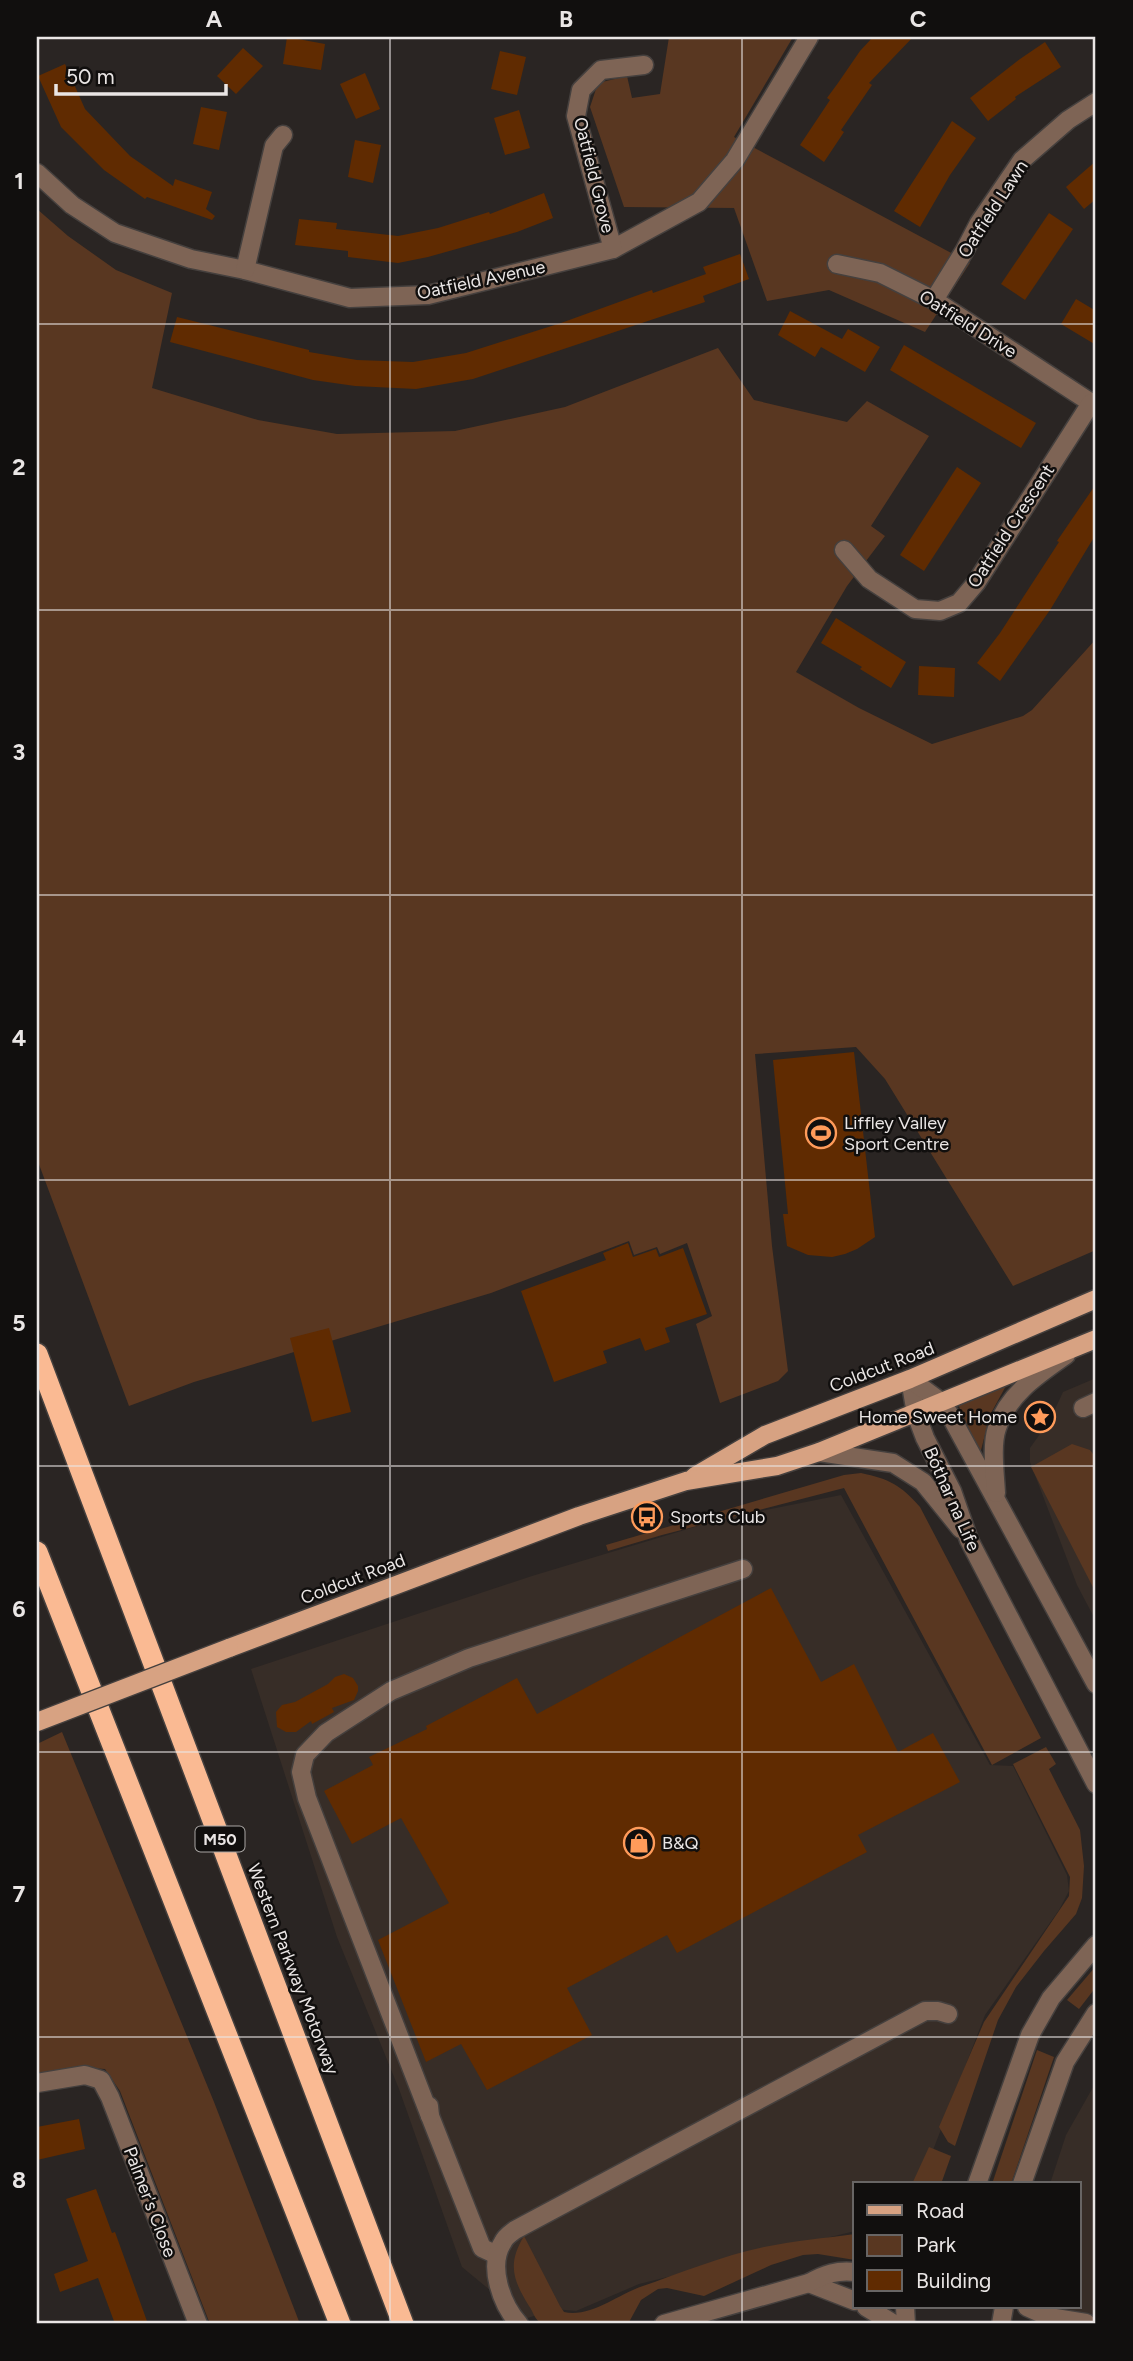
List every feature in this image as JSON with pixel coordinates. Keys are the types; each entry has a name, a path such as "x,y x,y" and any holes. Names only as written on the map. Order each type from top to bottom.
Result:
{"highway":[{"name":"Western Parkway Motorway","path":"37,1354 403,2324"},
{"path":"37,1552 340,2324"}],"main road":[{"name":"Coldcut Road","path":"686,1481 765,1435 910,1379 1096,1298"},
{"name":"Coldcut Road","path":"37,1722 579,1516 686,1481 777,1466 819,1452 1096,1339"}],"street":[{"name":"Oatfield Avenue","path":"37,173 72,205 114,233 191,259 245,270 349,298 428,295 613,248 699,202 735,160 809,37"},
{"name":"Oatfield Grove","path":"613,248 576,116 581,90 601,70 644,65"},
{"name":"Oatfield Lawn","path":"934,300 979,223 1023,160 1068,120 1096,102"},
{"path":"245,270 274,146 284,135"},
{"name":"Oatfield Drive","path":"837,264 880,273 934,300 1093,404"},
{"name":"Oatfield Crescent","path":"844,550 869,579 915,609 940,611 959,603 976,583 1093,404"},
{"path":"996,1496 996,1429 1006,1409 1026,1383 1076,1348"},
{"name":"Bóthar na Life","path":"910,1379 941,1402 996,1496 1096,1684"},
{"name":"Bóthar na Life","path":"910,1379 916,1413 925,1438 952,1491 970,1540 1096,1784"},
{"path":"819,1452 893,1463 923,1482 970,1540"},
{"path":"497,2255 482,2248 431,2108 307,1798 300,1772 305,1755 326,1733 391,1691 469,1658 743,1569"},
{"path":"979,2182 1030,2035 1051,1998 1096,1945"},
{"path":"519,2324 508,2308 498,2283 496,2269 497,2255 503,2241 515,2230 925,2011 948,2014"},
{"path":"1024,2182 1065,2062 1096,2013"},
{"name":"Palmer's Close","path":"37,2083 85,2076 101,2080 198,2324"},
{"path":"664,2324 809,2283 824,2274 840,2270 853,2272"},
{"path":"809,2283 853,2300"},
{"path":"868,2308 894,2324"},
{"path":"1029,2308 1049,2317 1086,2323 1084,2324"}],"shaded area":[{"path":"1096,1378 1096,1621 1077,1585 1030,1462 1030,1448 1050,1420 1063,1392"},
{"path":"841,1495 990,1765 1013,1766 1067,1875 1069,1891 1059,1910 985,2015 921,2182 853,2182 853,2231 639,2284 576,2311 554,2309 525,2319 462,2267 399,2089 337,1937 251,1669 532,1576 721,1519"},
{"path":"1096,2082 1096,2324 1028,2324 1035,2308 1080,2308 1080,2182 1051,2182 1066,2135"}],"green space":[{"path":"669,37 793,37 734,137 970,263 925,332 829,290 767,301 734,208 624,207 590,107 598,83 627,76 632,98 660,94"},
{"path":"37,209 68,236 116,270 172,293 152,388 258,420 337,434 455,431 565,407 718,348 754,400 847,422 867,401 929,436 871,526 885,536 847,586 796,672 859,708 932,744 1023,716 1032,710 1096,639 1096,1250 1013,1286 885,1079 856,1047 755,1054 772,1246 788,1371 778,1381 720,1403 696,1324 712,1316 687,1243 660,1254 657,1247 634,1255 629,1241 491,1293 194,1382 129,1406 37,1159"},
{"path":"1007,1384 990,1415 980,1454 958,1404"},
{"path":"1072,1444 1090,1450 1096,1458 1096,1593 1031,1467"},
{"path":"861,1473 894,1484 920,1507 1041,1738 992,1765 844,1488 608,1551 606,1545 844,1475"},
{"path":"62,1732 214,2102 300,2324 210,2324 120,2091 105,2069 73,2067 37,2074 37,1744"},
{"path":"1046,1747 1056,1764 1049,1769 1080,1830 1084,1866 1082,1898 1076,1914 1016,1987 998,2020 955,2146 948,2142 939,2127 984,2022 1069,1896 1070,1877 1013,1764"},
{"path":"1096,1966 1096,1987 1079,2009 1067,2000"},
{"path":"1037,2050 1054,2057 1012,2182 993,2182"},
{"path":"929,2147 951,2156 942,2182 913,2182"},
{"path":"853,2234 853,2260 818,2254 803,2255 771,2265 704,2296 667,2288 658,2289 641,2300 628,2324 542,2324 523,2297 514,2272 515,2255 524,2236 560,2306 564,2312 574,2313 593,2309 640,2287 701,2265 775,2245"}],"building":[{"path":"287,37 325,44 321,70 283,64"},
{"path":"873,37 913,37 869,83 872,85 841,130 844,132 824,162 800,145 830,100 827,98"},
{"path":"1045,42 1061,67 1015,97 1016,99 988,121 970,98"},
{"path":"243,48 263,66 236,94 217,76"},
{"path":"500,51 526,57 517,95 491,89"},
{"path":"65,64 85,109 130,156 173,186 175,179 212,192 206,209 215,216 212,220 147,197 145,199 104,170 61,127 38,76"},
{"path":"365,73 380,109 356,119 340,84"},
{"path":"201,107 227,112 219,150 193,144"},
{"path":"519,110 530,148 505,155 494,118"},
{"path":"952,121 976,138 950,175 920,227 894,211"},
{"path":"355,140 381,145 373,183 348,177"},
{"path":"1096,161 1096,199 1084,209 1066,187"},
{"path":"544,193 553,218 517,232 428,257 398,263 348,257 348,251 295,245 299,219 337,223 336,229 398,236 438,228 489,212 490,214"},
{"path":"1049,213 1073,229 1025,300 1001,284"},
{"path":"740,254 749,279 703,296 705,302 473,379 416,389 355,386 313,380 170,342 177,317 309,352 357,360 413,362 466,353 652,290 653,293 706,274 703,267"},
{"path":"1076,299 1096,311 1096,345 1061,324"},
{"path":"790,311 842,339 848,329 880,347 865,372 821,347 815,357 778,335"},
{"path":"904,345 1036,423 1021,448 890,370"},
{"path":"957,467 981,483 924,571 900,555"},
{"path":"1096,484 1096,534 1050,610 1000,681 977,663 1000,633"},
{"path":"836,618 906,662 891,688 821,643"},
{"path":"919,666 955,668 954,697 918,695"},
{"name":"Liffley Valley Sport Centre","path":"854,1052 875,1237 845,1254 832,1257 808,1255 787,1246 783,1214 788,1214 773,1060"},
{"path":"628,1243 633,1257 656,1249 659,1257 683,1248 707,1314 665,1328 670,1342 645,1351 640,1338 603,1351 607,1363 554,1382 521,1291 606,1260 603,1253"},
{"path":"329,1328 351,1412 312,1422 290,1338"},
{"name":"B&Q","path":"771,1588 821,1682 854,1664 898,1752 933,1733 960,1782 858,1835 867,1852 677,1953 667,1935 567,1988 592,2035 487,2090 461,2044 426,2062 378,1940 449,1903 401,1818 352,1844 324,1791 373,1765 369,1757 427,1729 426,1726 517,1678 537,1714"},
{"path":"344,1674 353,1678 358,1686 354,1700 332,1708 334,1712 312,1724 311,1721 296,1732 286,1732 277,1727 276,1712 282,1705 295,1702"},
{"path":"79,2119 85,2149 37,2160 37,2127"},
{"path":"96,2189 112,2233 115,2232 148,2324 115,2324 98,2278 60,2292 54,2274 88,2261 66,2199"}],"place":[{"name":"Liffley Valley Sport Centre","path":"821,1133"},
{"name":"Home Sweet Home","path":"1040,1417"},
{"name":"Sports Club","path":"647,1517"},
{"name":"B&Q","path":"639,1843"}]}
